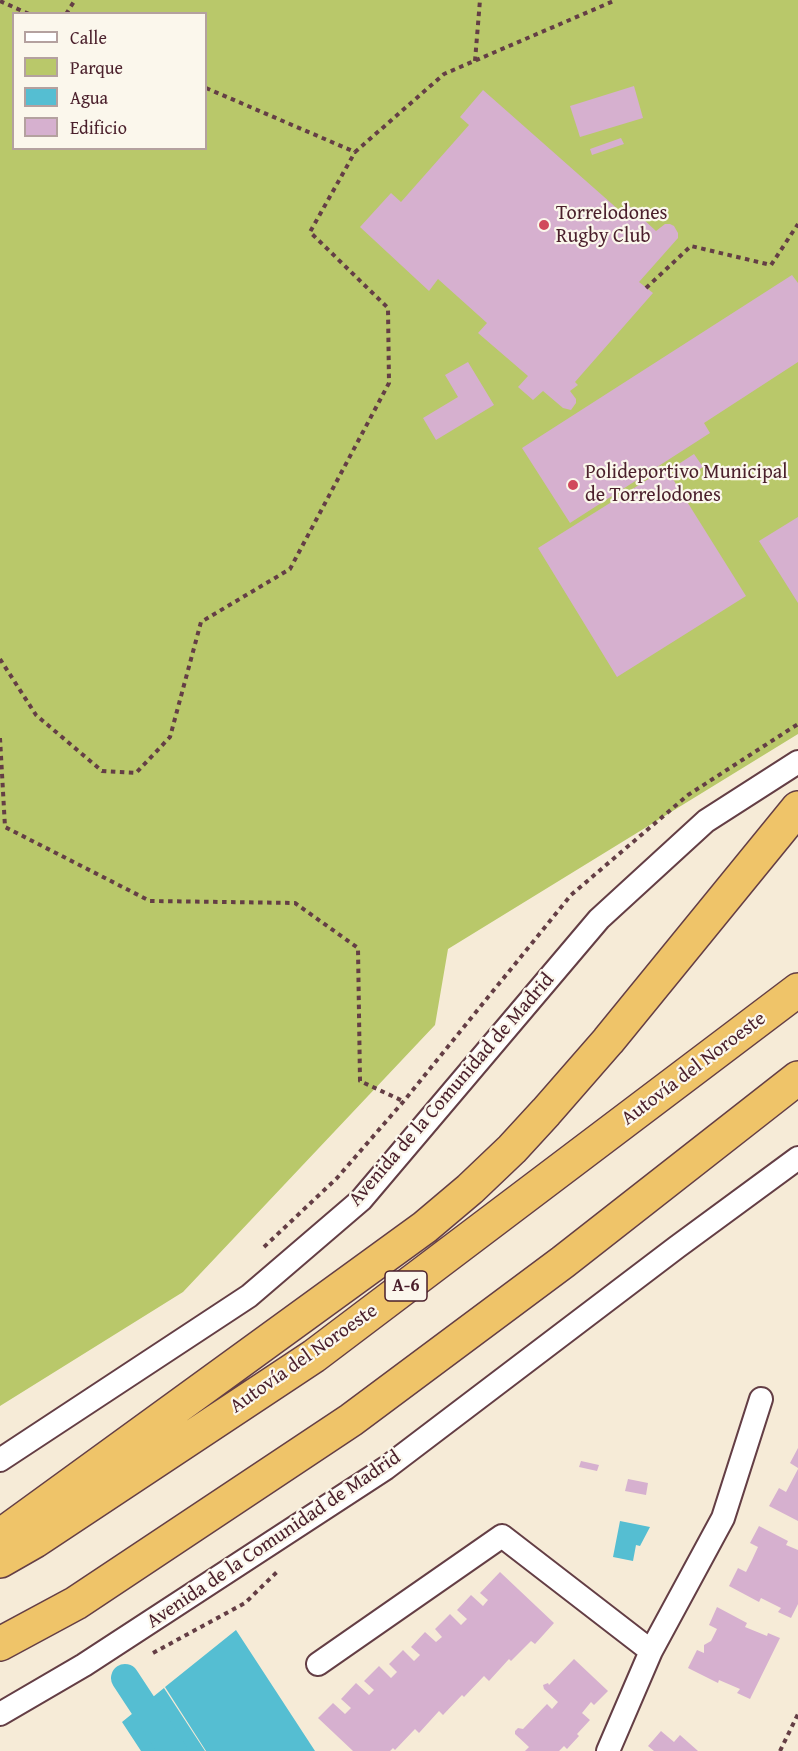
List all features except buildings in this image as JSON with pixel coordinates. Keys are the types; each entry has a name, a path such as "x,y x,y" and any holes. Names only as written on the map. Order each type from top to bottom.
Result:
{"highway":[{"path":"0,1536 425,1227 470,1189 512,1149 608,1041 798,808"},
{"name":"Autovía del Noroeste","path":"0,1561 35,1541 314,1356 798,990"},
{"path":"0,1644 76,1603 351,1420 563,1262 798,1078"}],"street":[{"name":"Avenida de la Comunidad de Madrid","path":"0,1460 249,1296 361,1200 599,919 706,821 798,762"},
{"name":"Avenida de la Comunidad de Madrid","path":"0,1714 84,1665 386,1468 798,1158"},
{"path":"608,1751 651,1651 723,1518 761,1399"},
{"path":"318,1664 502,1536 651,1651"}],"path":[{"path":"475,61 480,0"},
{"path":"0,659 36,715 102,771 136,773 170,737 201,622 290,569 388,383 388,308 310,232 355,152 444,74 616,0"},
{"path":"0,1 25,12"},
{"path":"207,88 355,152"},
{"path":"646,288 691,246 771,265 798,226"},
{"path":"259,1251 337,1178 404,1102 571,895 688,795 798,724"},
{"path":"0,738 5,827 150,901 295,903 358,948 360,1081 432,1116"},
{"path":"780,1751 798,1714"}],"green space":[{"path":"0,0 798,0 798,734 448,949 435,1025 183,1292 0,1406"}],"water":[{"path":"620,1521 650,1527 640,1546 636,1545 633,1561 613,1557"},
{"path":"236,1630 315,1751 206,1751 165,1687"},
{"path":"164,1688 205,1751 141,1751 122,1722"}],"waterway":[{"path":"125,1678 173,1751"}],"place":[{"name":"Torrelodones Rugby Club","path":"544,225"},
{"name":"Polideportivo Municipal de Torrelodones","path":"573,485"}]}
